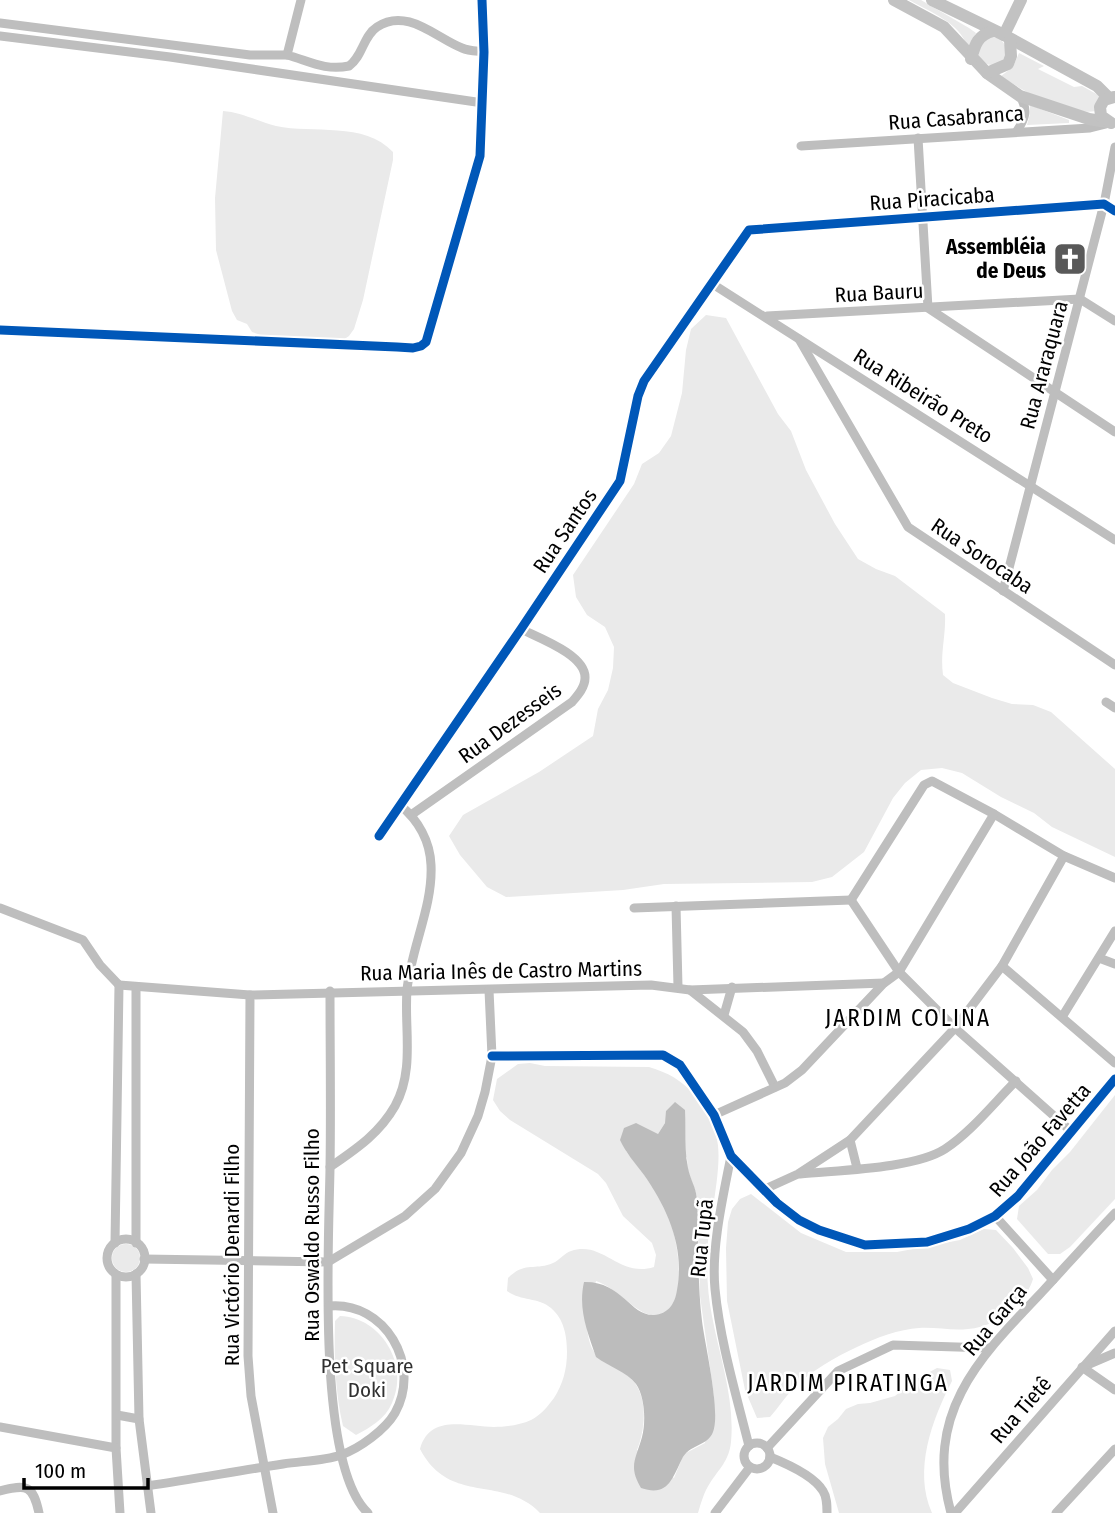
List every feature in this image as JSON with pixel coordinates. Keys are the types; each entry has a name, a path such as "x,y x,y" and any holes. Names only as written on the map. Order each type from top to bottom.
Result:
{"main road":[{"path":"894,0 943,27 987,73 1020,96 1089,119 1111,123"},
{"path":"932,0 1097,86 1112,97 1102,103 1100,112 1111,123"},
{"path":"1002,35 1021,0"},
{"path":"971,58 976,41 983,34 1002,35"},
{"path":"987,73 1008,64 1011,56 1002,35"}],"street":[{"path":"287,55 301,0"},
{"path":"0,330 421,346 426,342 481,156 484,52 482,0"},
{"path":"0,23 250,55 287,55 315,66 339,68 349,66 359,56 373,29 396,19 422,27 463,49 484,52"},
{"path":"0,36 183,58 483,103"},
{"path":"1017,131 1025,119 1026,107 1020,96"},
{"name":"Rua Casabranca","path":"801,146 1090,128 1111,123"},
{"path":"918,138 928,308 1115,432"},
{"name":"Rua Araraquara","path":"1003,591 1104,204 1115,147"},
{"path":"1104,204 1115,211"},
{"name":"Rua Piracicaba","path":"749,230 1104,204"},
{"name":"Rua Santos","path":"379,836 620,481 638,396 644,381 749,230"},
{"name":"Rua Ribeirão Preto","path":"711,284 1115,540"},
{"path":"1080,299 1115,321"},
{"name":"Rua Bauru","path":"765,316 1080,299"},
{"name":"Rua Sorocaba","path":"798,337 908,527 1114,662"},
{"name":"Rua Dezesseis","path":"411,815 572,702 580,692 585,681 585,670 579,660 522,629"},
{"path":"851,900 924,785 932,781 1064,856 1115,878"},
{"path":"330,1167 370,1139 396,1105 403,1082 408,1052 407,990 425,908 431,865 423,832 400,805"},
{"path":"714,1115 785,1083 802,1070 884,983 899,972 994,814"},
{"path":"765,1189 798,1174 850,1140 955,1028 1002,965 1064,856"},
{"path":"634,908 851,900"},
{"path":"851,900 899,972 955,1028 1072,1132"},
{"path":"676,906 678,987"},
{"path":"0,908 83,940 118,985 115,1243"},
{"path":"1062,1017 1115,931"},
{"path":"1099,958 1115,964"},
{"path":"1002,965 1115,1063"},
{"name":"Rua Maria Inês de Castro Martins","path":"118,985 250,995 651,985 690,990 884,983"},
{"path":"136,987 136,1243"},
{"path":"724,1015 732,987"},
{"path":"144,1259 328,1262 405,1216 435,1189 461,1153 478,1116 492,1056 489,990"},
{"path":"690,990 743,1032 757,1051 775,1087"},
{"name":"Rua Oswaldo Russo Filho","path":"330,991 329,1375 341,1455 350,1489 368,1513"},
{"name":"Rua Victório Denardi Filho","path":"250,995 248,1356 262,1467 273,1513"},
{"name":"Rua João Favetta","path":"492,1056 663,1055 680,1065 714,1115 731,1156 776,1203 799,1220 819,1230 865,1245 927,1242 969,1230 995,1216 1018,1196 1115,1079"},
{"path":"798,1174 925,1158 942,1151 958,1139 1016,1081"},
{"path":"850,1140 857,1168"},
{"name":"Rua Tupã","path":"731,1156 718,1225 714,1287 748,1446"},
{"name":"Rua Garça","path":"953,1513 944,1489 945,1439 957,1398 989,1348 1115,1213"},
{"path":"995,1216 1053,1280"},
{"path":"125,1240 136,1243 142,1250 142,1267 136,1274 126,1277 116,1275 107,1259 109,1249 115,1243 125,1240"},
{"path":"136,1274 139,1419 151,1513"},
{"path":"116,1275 116,1448 121,1513"},
{"path":"147,1486 341,1455 378,1433 396,1410 402,1392 400,1350 391,1333 360,1309 342,1305 329,1306"},
{"name":"Rua Tietê","path":"953,1513 1115,1331"},
{"path":"750,1467 763,1467 769,1452 838,1371 893,1345 989,1348"},
{"path":"1082,1367 1115,1353"},
{"path":"1082,1367 1115,1390"},
{"path":"117,1415 139,1419"},
{"path":"0,1427 116,1448"},
{"path":"750,1467 744,1457 748,1446 761,1443 769,1452 822,1488 827,1499 827,1513"},
{"path":"1056,1513 1115,1449"},
{"path":"715,1513 750,1467"},
{"path":"0,1491 18,1486 26,1487 35,1495 39,1513"}],"green space":[{"path":"909,0 921,0 976,33 971,45 967,46 951,25"},
{"path":"992,37 1002,41 1006,51 1002,61 992,65 982,61 978,51 982,41"},
{"path":"1019,53 1044,66 1038,69 1074,87 1082,86 1100,96 1096,111 1085,112 1060,106 1001,76 1013,67"},
{"path":"1030,105 1069,120 1069,123 1027,125"},
{"path":"223,111 276,126 353,132 381,142 393,152 363,300 354,329 343,340 273,339 252,332 247,324 237,320 232,311 216,250 215,198"},
{"path":"706,315 726,318 778,414 791,431 806,470 835,524 858,559 895,576 945,614 943,675 953,683 992,698 1012,704 1033,705 1051,712 1115,769 1115,857 1052,827 1034,813 962,773 942,768 921,770 905,783 893,798 864,852 832,877 812,882 664,884 623,890 506,897 487,887 460,855 449,836 463,815 539,772 593,736 598,709 608,690 614,647 605,627 587,615 576,597 573,575 634,484 642,464 659,453 671,436 682,393 691,329"},
{"path":"518,1064 649,1067 674,1077 692,1092 711,1123 716,1136 718,1162 708,1245 708,1287 729,1395 732,1426 728,1454 706,1490 698,1513 540,1513 525,1501 509,1495 446,1478 432,1467 420,1449 432,1430 441,1426 461,1424 503,1427 531,1420 544,1410 557,1393 566,1364 564,1328 551,1308 507,1291 508,1278 514,1273 525,1268 553,1263 568,1252 582,1249 593,1250 631,1268 654,1267 656,1255 652,1243 623,1216 606,1183 598,1174 510,1120 500,1111 493,1100 497,1079","holes":["665,1123 687,1158 688,1171 697,1196 700,1296 714,1396 705,1443 684,1454 674,1478 637,1450 644,1421 639,1390 627,1375 598,1356 590,1344 587,1330 596,1281 651,1315 664,1313 673,1304 678,1291 679,1274 672,1225 659,1197 626,1151 658,1134"]},
{"path":"1115,1095 1115,1199 1070,1247 1060,1254 1048,1254 1017,1219 1019,1206 1037,1190 1070,1152"},
{"path":"751,1194 801,1233 846,1252 897,1252 960,1240 984,1229 996,1230 1013,1248 1033,1279 1016,1306 998,1319 968,1329 912,1329 872,1340 816,1370 794,1388 770,1417 757,1418 745,1390 727,1301 728,1222 732,1209 740,1199"},
{"path":"126,1244 136,1248 140,1258 136,1268 126,1272 116,1268 112,1258 116,1248"},
{"name":"Pet Square Doki","path":"340,1316 355,1318 379,1334 394,1359 397,1374 397,1388 386,1414 356,1435 343,1426 338,1400 335,1321"},
{"path":"937,1368 950,1370 952,1381 927,1446 924,1480 932,1513 839,1513 825,1464 823,1438 828,1427 846,1409 895,1396 915,1380"}],"shaded area":[{"path":"675,1102 685,1110 687,1161 697,1199 700,1306 714,1394 715,1422 710,1437 685,1454 668,1484 657,1490 650,1490 641,1488 634,1468 644,1424 641,1396 632,1380 596,1357 584,1320 582,1292 584,1282 597,1283 617,1292 646,1314 663,1313 673,1304 679,1259 672,1230 653,1188 620,1140 624,1128 636,1123 658,1134 665,1123 666,1111"}],"cycle path":[{"path":"0,330 413,348 421,346 426,342 480,156 484,52 482,0"},
{"path":"379,836 620,481 638,396 644,381 749,230 1104,204 1115,211"},
{"path":"492,1056 663,1055 680,1065 714,1115 731,1156 777,1203 799,1220 819,1230 865,1245 927,1242 969,1229 995,1216 1018,1196 1115,1079"}],"place":[{"name":"Assembléia de Deus","path":"1070,259"}],"district":[{"name":"JARDIM COLINA","path":"908,1018"},
{"name":"JARDIM PIRATINGA","path":"848,1383"}]}
